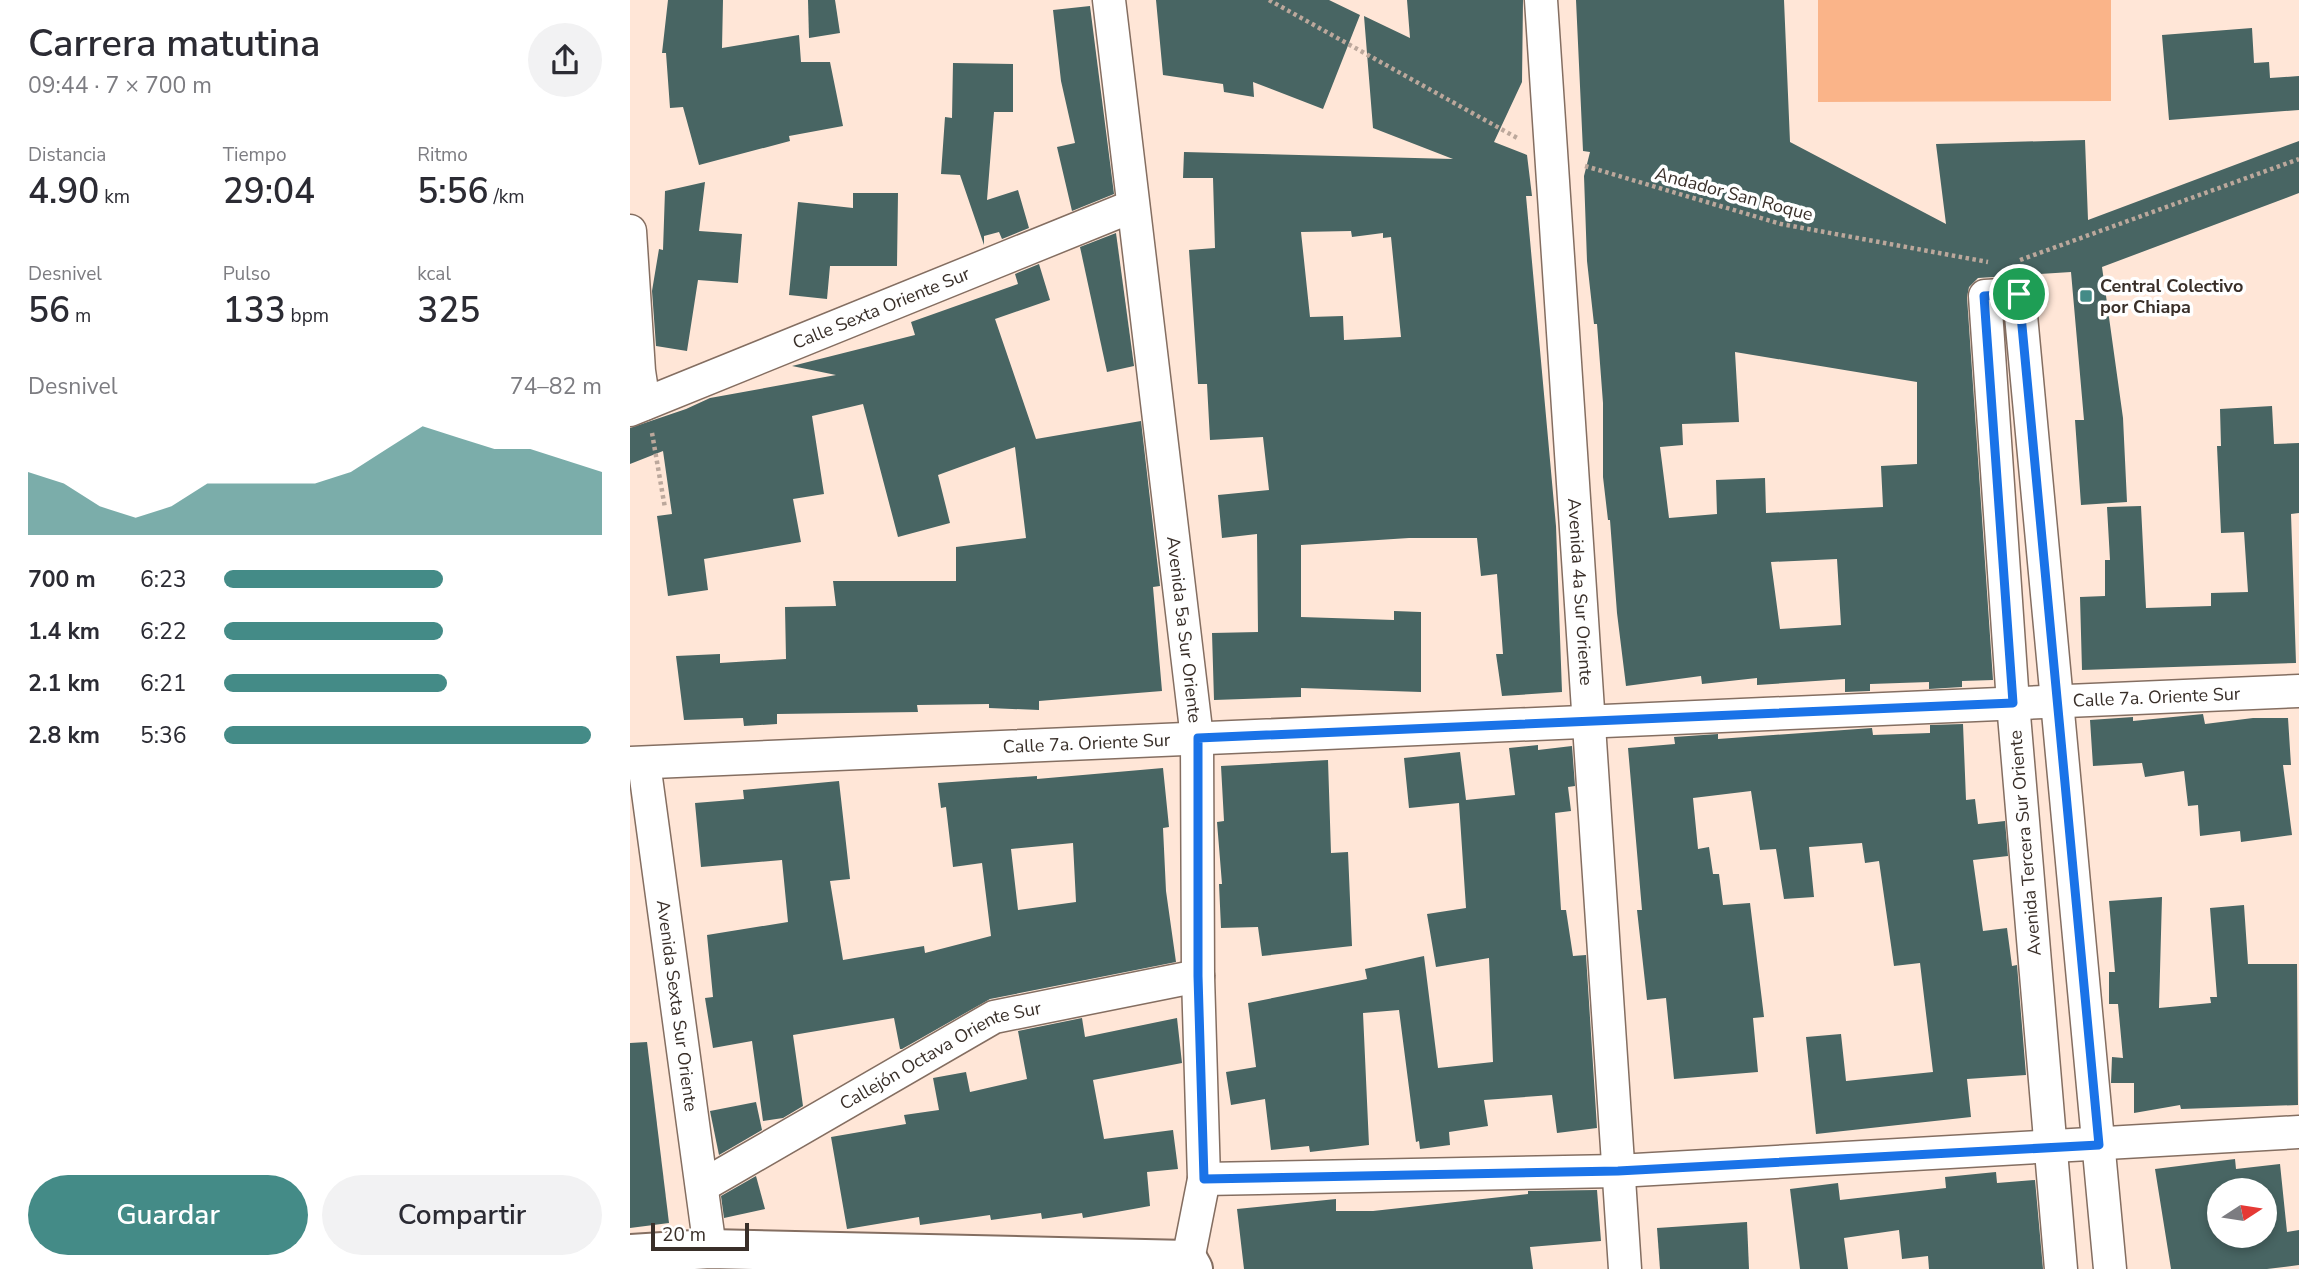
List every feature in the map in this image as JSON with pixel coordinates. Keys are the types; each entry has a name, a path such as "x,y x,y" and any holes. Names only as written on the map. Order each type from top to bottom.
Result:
{"street":[{"name":"Avenida 5a Sur Oriente","path":"1109,0 1198,738 1198,976 1204,1179 1191,1265"},
{"name":"Avenida 4a Sur Oriente","path":"1541,0 1625,1269"},
{"name":"Calle Sexta Oriente Sur","path":"637,407 1133,205"},
{"path":"630,231 639,370 637,407"},
{"name":"Avenida Tercera Sur Oriente","path":"2061,1269 2013,703 1984,296 2019,294 2110,1269"},
{"name":"Calle 7a. Oriente Sur","path":"637,763 2299,691"},
{"name":"Avenida Sexta Sur Oriente","path":"637,763 710,1249"},
{"name":"Callejón Octava Oriente Sur","path":"702,1186 994,1017 1198,976"},
{"path":"1204,1179 1618,1171 2299,1132"},
{"path":"630,1254 710,1249 1191,1265"}],"path":[{"name":"Andador San Roque","path":"1269,0 1552,157 1781,224 1993,263"},
{"path":"2019,261 2299,159"},
{"path":"637,407 665,508"}],"shaded area":[{"path":"1818,0 2111,0 2111,101 1818,102"}],"building":[{"path":"668,0 723,0 722,48 799,35 801,62 830,62 843,126 789,136 790,141 699,165 683,107 670,108 666,53 662,53"},
{"path":"808,0 835,0 840,33 809,38"},
{"path":"1156,0 1329,0 1360,15 1323,109 1253,82 1254,97 1224,92 1223,84 1163,75"},
{"path":"1407,0 1523,0 1522,82 1494,142 1527,155 1532,196 1526,196 1556,526 1562,692 1502,696 1496,654 1503,654 1497,574 1481,576 1477,538 1409,538 1301,545 1301,617 1394,620 1394,611 1421,612 1421,692 1301,688 1301,697 1214,700 1212,633 1258,632 1257,534 1222,538 1218,495 1269,490 1263,437 1210,440 1207,384 1198,384 1189,250 1215,248 1213,178 1183,178 1184,152 1453,159 1373,128 1364,16 1410,38","holes":["1351,231 1352,237 1383,233 1383,238 1391,237 1401,337 1344,340 1343,316 1310,317 1301,232"]},
{"path":"1576,0 1784,0 1790,142 1946,224 1936,144 2085,140 2088,220 2299,141 2299,193 2102,267 2123,418 2127,502 2081,505 2075,420 2084,420 2071,272 1978,278 1969,287 1967,297 1993,680 1962,681 1962,687 1929,689 1929,682 1870,684 1870,691 1845,692 1845,679 1757,685 1757,678 1702,684 1701,676 1626,686 1610,520 1603,477 1603,403 1597,324 1594,324 1587,261 1584,176 1590,152 1583,151","holes":["1735,352 1917,382 1917,464 1881,466 1883,507 1766,513 1765,478 1716,480 1717,514 1669,518 1660,447 1683,445 1682,424 1739,422","1837,559 1841,625 1780,629 1771,562"]},
{"path":"1090,6 1114,194 1072,211 1057,147 1075,143 1061,81 1053,10"},
{"path":"2252,28 2254,63 2269,62 2270,78 2299,76 2299,110 2169,120 2162,35"},
{"path":"953,63 1013,64 1013,112 994,112 987,200 1018,190 1029,228 1002,239 999,232 984,236 984,245 960,175 941,174 945,117 952,118"},
{"path":"705,182 699,231 742,234 738,283 698,280 687,351 656,346 652,291 659,249 663,250 665,191"},
{"path":"853,193 898,193 897,266 830,266 827,299 789,295 798,202 853,208"},
{"path":"1116,233 1134,366 1107,372 1080,247"},
{"path":"1039,264 1050,300 995,319 1036,439 1141,421 1160,586 1153,587 1162,691 1039,701 1039,710 989,708 989,704 917,705 918,712 777,714 777,724 744,726 743,718 684,720 676,656 720,654 720,663 786,659 785,607 836,606 833,581 956,581 956,547 1026,538 1015,447 938,475 950,523 898,537 863,404 812,416 824,494 793,499 801,542 704,559 708,590 668,596 657,516 672,514 663,451 630,464 630,428 710,398 836,375 792,366 915,335 911,322 1018,284 1015,274"},
{"path":"2272,406 2274,444 2299,443 2299,513 2291,514 2296,663 2082,670 2080,597 2105,596 2105,560 2110,560 2107,507 2141,506 2146,608 2211,606 2211,593 2248,592 2244,532 2221,533 2217,446 2221,446 2220,409"},
{"path":"2203,714 2205,724 2253,718 2288,718 2291,765 2283,765 2292,835 2241,842 2240,831 2200,836 2198,805 2188,806 2184,771 2145,777 2142,763 2093,766 2090,720 2133,717 2133,721"},
{"path":"1963,724 1966,800 1975,799 1978,824 2005,821 2008,856 1973,860 1983,931 2007,928 2012,966 2017,965 2026,1075 1967,1079 1971,1117 1816,1134 1806,1037 1841,1034 1846,1081 1933,1072 1920,963 1894,966 1879,861 1865,863 1862,843 1809,847 1814,897 1784,899 1776,849 1760,850 1751,791 1693,798 1698,849 1709,847 1713,874 1719,874 1723,905 1750,903 1764,1017 1753,1018 1758,1072 1674,1079 1666,998 1647,1000 1637,910 1642,910 1628,748 1675,744 1674,737 1718,734 1718,739 1872,728 1873,735 1930,733 1930,725"},
{"path":"1538,745 1538,750 1572,746 1575,786 1568,787 1571,811 1555,813 1561,910 1566,910 1573,956 1586,955 1597,1128 1557,1133 1552,1095 1484,1100 1488,1126 1449,1132 1450,1145 1420,1149 1419,1141 1416,1142 1399,1010 1363,1013 1369,1145 1310,1152 1309,1146 1271,1150 1265,1099 1231,1105 1226,1072 1256,1067 1248,1003 1367,979 1365,969 1424,956 1438,1068 1493,1062 1489,958 1436,967 1427,914 1466,908 1459,803 1409,808 1404,758 1460,752 1466,800 1515,795 1509,748"},
{"path":"1328,760 1331,853 1348,852 1352,946 1262,956 1258,927 1221,928 1219,884 1222,884 1217,822 1224,821 1221,766"},
{"path":"1163,768 1169,827 1163,828 1166,891 1176,962 990,999 902,1049 894,1018 793,1035 803,1106 783,1118 763,1121 752,1041 713,1048 705,998 713,997 707,935 788,922 782,860 701,867 695,803 744,799 743,790 839,781 850,879 830,881 843,960 924,946 925,953 991,936 982,863 953,867 946,807 941,808 938,783 1037,776 1037,779","holes":["1073,843 1076,902 1018,910 1011,849"]},
{"path":"2162,897 2159,1008 2211,1003 2210,997 2217,997 2210,908 2244,905 2248,964 2297,964 2298,1105 2181,1109 2180,1105 2134,1113 2134,1083 2111,1083 2112,1057 2123,1058 2118,1004 2109,1004 2109,972 2115,972 2109,901"},
{"path":"1082,1018 1085,1037 1177,1018 1182,1063 1093,1080 1104,1139 1173,1130 1178,1169 1147,1172 1150,1206 1083,1218 1082,1213 1042,1219 1041,1213 991,1220 990,1215 920,1225 919,1217 847,1229 831,1137 906,1124 904,1115 939,1110 933,1078 966,1072 970,1092 1027,1079 1018,1031"},
{"path":"647,1042 669,1223 630,1228 630,1043"},
{"path":"756,1102 762,1130 719,1155 710,1111"},
{"path":"2235,1159 2236,1169 2280,1164 2287,1232 2299,1230 2299,1265 2267,1269 2171,1269 2155,1169"},
{"path":"1996,1172 1997,1183 2035,1180 2043,1269 1929,1269 1928,1256 1902,1259 1899,1230 1844,1238 1848,1269 1800,1269 1790,1189 1838,1183 1840,1200 1946,1188 1945,1177"},
{"path":"756,1176 765,1209 724,1218 721,1196"},
{"path":"1597,1190 1601,1241 1530,1247 1533,1269 1244,1269 1237,1209 1336,1199 1336,1211 1373,1211 1528,1194 1528,1191"},
{"path":"1747,1222 1749,1269 1660,1269 1657,1228"}],"place":[{"name":"Central Colectivo por Chiapa","path":"2086,296"}],"route":[{"path":"2019,294 2055,701 2099,1145 1618,1171 1204,1179 1198,976 1198,738 2013,703 1984,296 2019,294"}]}
